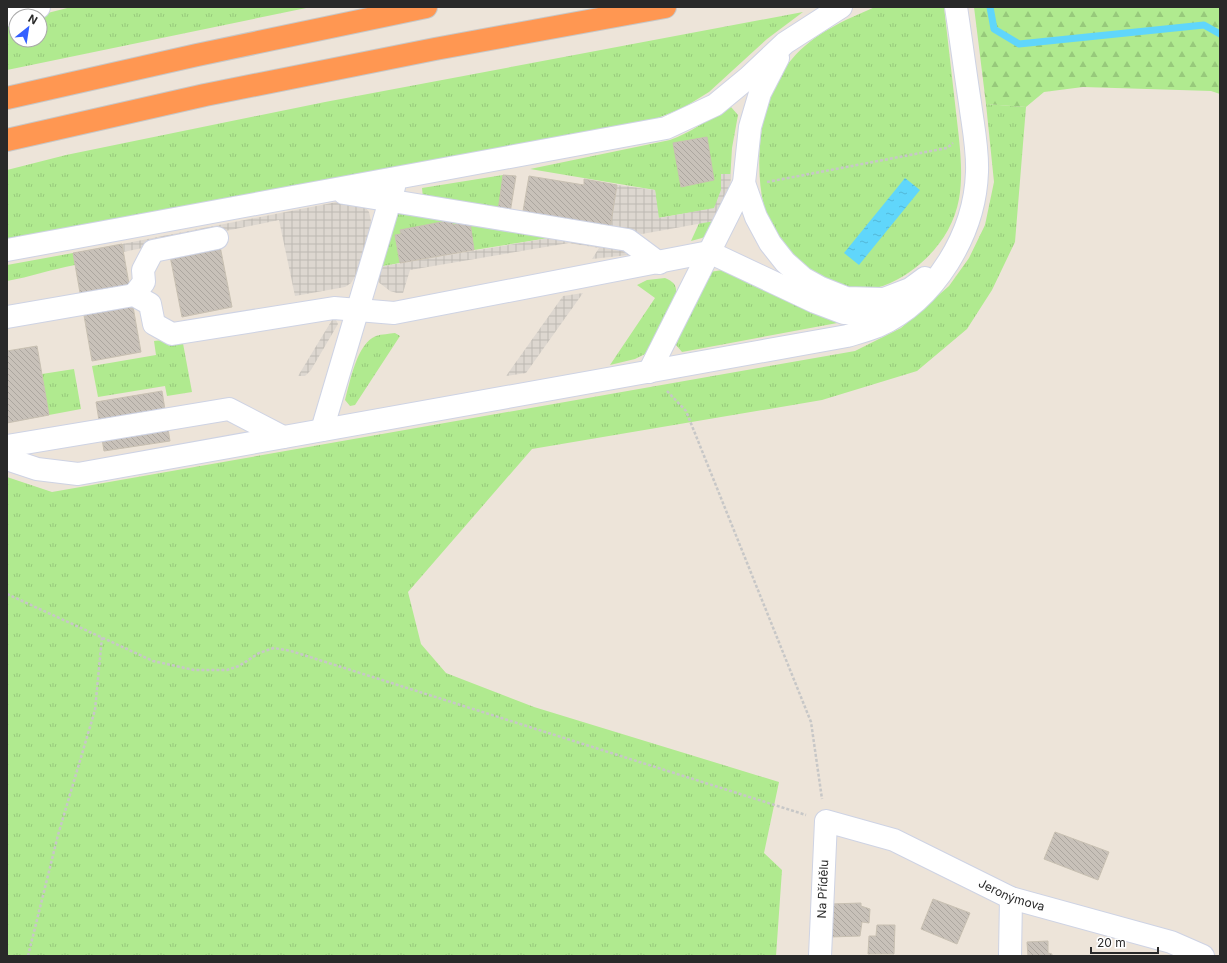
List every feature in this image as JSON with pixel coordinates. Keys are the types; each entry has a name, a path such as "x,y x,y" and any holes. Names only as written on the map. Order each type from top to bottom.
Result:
{"highway":[{"path":"7,98 197,55 426,7"},
{"path":"7,140 205,95 427,50 665,7"}],"street":[{"path":"7,15 39,7"},
{"path":"7,250 666,128 715,105 749,77 785,43 841,7"},
{"path":"7,459 37,469 78,474 846,336 879,325 924,294 940,276 957,246 971,213 977,173 976,143 956,7"},
{"path":"785,43 760,93 750,127 752,183 756,217 770,243 785,262 803,278 821,288 846,298 884,299 910,289 934,271 957,246"},
{"path":"322,430 397,178"},
{"path":"649,372 709,252 752,183"},
{"path":"329,190 628,240 659,263"},
{"path":"134,295 144,282 143,270 154,250 217,238"},
{"path":"7,317 134,295 150,304 154,324 172,334 334,308 394,313 659,263 709,252 814,302 844,313 872,314 902,310"},
{"path":"7,446 229,409 283,437"},
{"name":"Jeronýmova","path":"826,821 894,840 1011,898 1171,942 1203,956"},
{"name":"Na Přídělu","path":"820,956 826,821"},
{"path":"1010,956 1011,898"}],"path":[{"path":"752,183 947,148 956,140"},
{"path":"7,594 153,661 194,670 227,670 239,666 259,653 274,648 291,651 826,821 811,722 686,412 649,372"},
{"path":"28,956 58,835 95,710 102,637"}],"green space":[{"path":"71,7 311,7 7,70 7,23 8,48 48,48 48,13"},
{"path":"875,7 944,7 960,144 961,178 957,209 949,229 930,254 915,268 894,281 871,289 855,289 830,282 818,275 795,256 777,235 765,210 761,193 759,156 761,136 768,101 780,75 787,65 810,42 830,28"},
{"path":"974,7 1220,7 1220,94 1211,91 1083,87 1044,92 1026,107 986,104"},
{"path":"803,12 767,39 709,92 683,108 645,123 7,239 7,170 66,155 325,102"},
{"path":"986,104 1026,107 1015,242 992,290 967,329 917,371 822,400 532,449 408,592 421,644 446,673 534,707 779,782 764,853 782,870 776,956 7,956 7,477 52,492 855,351 901,328 949,286 969,258 985,225 994,182"},
{"path":"723,106 731,107 738,115 732,148 730,182 713,232 702,238 691,241 705,210 658,218 655,190 530,169 670,140 685,134 698,126"},
{"path":"503,175 498,211 423,198 422,188"},
{"path":"405,208 567,235 474,250 470,222 453,225 452,220 401,230 401,234 395,236 400,263 378,267 396,215"},
{"path":"73,253 75,265 7,281 7,265"},
{"path":"722,270 848,321 682,352 676,345 702,281 710,272"},
{"path":"665,278 674,284 676,295 647,353 635,359 610,365 655,298 637,285 647,280"},
{"path":"395,333 400,336 355,405 350,406 345,400 355,364 364,346 369,340 376,336"},
{"path":"182,338 192,392 167,396 165,386 98,397 92,366 156,355 154,341"},
{"path":"74,369 81,409 49,415 42,374"}],"shaded area":[{"path":"721,174 731,174 730,190 720,220 642,234 610,229 617,185 655,190 659,218 714,208 721,190"},
{"path":"342,201 366,208 369,212 372,226 356,275 351,283 345,287 295,296 279,220 123,252 122,244"},
{"path":"567,235 631,251 628,255 592,259 599,248 569,243 410,270 403,293 390,291 377,281 378,267"},
{"path":"583,293 526,373 506,376 563,296"},
{"path":"332,320 336,320 338,324 311,370 305,376 298,376"}],"water":[{"path":"905,178 920,190 859,265 844,253"}],"building":[{"path":"707,137 714,180 681,187 673,143"},
{"path":"503,175 516,176 510,213 498,211"},
{"path":"529,176 584,185 584,179 617,185 610,229 522,217"},
{"path":"452,220 453,225 470,222 474,250 400,263 395,235 401,234 400,230"},
{"path":"122,244 141,352 92,361 73,253"},
{"path":"220,246 232,307 182,317 170,256"},
{"path":"37,346 49,415 7,423 7,351"},
{"path":"162,391 170,441 104,451 96,402"},
{"path":"1055,832 1109,852 1098,880 1044,859"},
{"path":"933,899 970,913 957,944 921,929"},
{"path":"861,903 861,906 870,909 869,923 862,922 860,936 830,937 831,904"},
{"path":"877,925 895,925 894,954 868,954 869,936 876,936"},
{"path":"1048,941 1048,953 1052,954 1052,956 1028,956 1027,942"}],"waterway":[{"path":"990,7 994,29 1019,44 1204,25 1220,34"}]}
